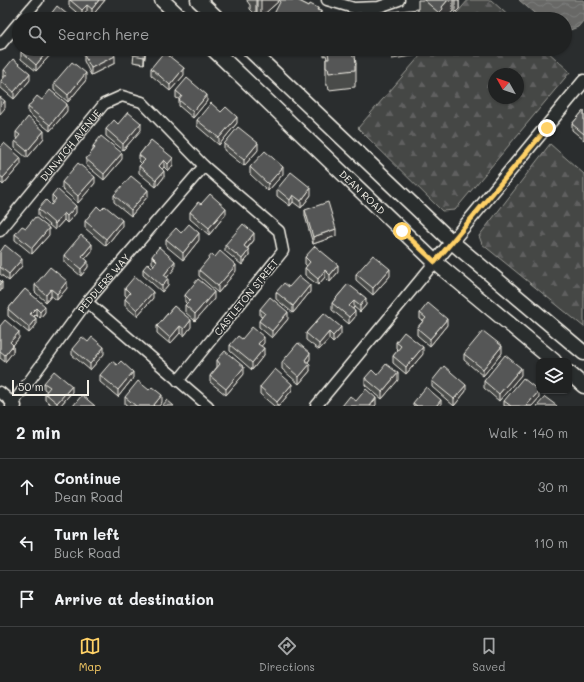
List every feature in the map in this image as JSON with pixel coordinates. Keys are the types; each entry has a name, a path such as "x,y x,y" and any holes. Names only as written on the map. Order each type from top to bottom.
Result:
{"main road":[{"path":"162,0 175,12"},
{"path":"198,0 211,12"},
{"name":"DEAN ROAD","path":"220,56 435,262 550,358"},
{"path":"256,56 452,242 584,353"},
{"path":"572,376 584,386"}],"street":[{"path":"28,12 38,0"},
{"path":"327,0 354,8 378,8 399,0"},
{"path":"0,45 12,30"},
{"path":"316,406 583,84"},
{"name":"DUNWICH AVENUE","path":"0,231 104,104 122,96 142,102 204,166"},
{"name":"PEDDLERS WAY","path":"14,405 87,302 204,166"},
{"name":"CASTLETON STREET","path":"178,381 283,251 279,231 204,166"},
{"path":"87,302 208,406"},
{"path":"0,392 14,405"}],"green space":[{"path":"468,0 491,0 504,12 458,12"},
{"path":"420,56 553,56 570,72 455,210 442,211 358,128"},
{"path":"550,144 584,174 584,327 482,244 479,236"}],"water":[{"path":"519,0 584,0 584,20 578,27 572,29 572,12 533,12"}],"building":[{"path":"70,0 99,0 92,9 87,5 82,10"},
{"path":"281,0 297,0 309,6 310,4 318,8 317,10 321,11 320,12 275,12"},
{"path":"424,0 448,0 442,7 443,9 438,12"},
{"path":"57,6 64,12 52,12"},
{"path":"418,9 418,12 390,12"},
{"path":"26,56 43,56 36,65"},
{"path":"85,56 115,56 91,68"},
{"path":"161,56 169,56 184,68 170,85 151,68"},
{"path":"329,56 355,56 355,70 329,73 328,68 326,68 326,59 329,59"},
{"path":"13,59 30,73 14,92 1,81 8,73 4,70"},
{"path":"72,62 86,73 68,95 54,83"},
{"path":"187,78 207,95 193,112 179,100 182,96 176,91"},
{"path":"50,90 67,104 50,125 28,107 37,96 42,100"},
{"path":"0,97 5,101 0,107"},
{"path":"211,103 221,112 226,107 237,117 219,138 197,120"},
{"path":"584,110 584,134 572,124"},
{"path":"128,112 141,123 123,144 106,129 114,120 118,124"},
{"path":"28,117 44,131 27,151 15,141 20,135 16,132"},
{"path":"238,127 258,143 244,160 224,144"},
{"path":"101,136 122,153 104,174 86,159 95,148 93,146"},
{"path":"151,140 173,158 168,164 164,160 159,166 164,171 156,180 139,166 145,160 139,155"},
{"path":"4,143 21,158 3,178 0,176 0,148"},
{"path":"265,151 283,167 268,184 250,167"},
{"path":"78,163 95,177 78,196 62,182"},
{"path":"291,172 311,188 301,201 293,195 290,200 277,189"},
{"path":"131,176 148,190 131,210 114,195"},
{"path":"57,189 76,206 67,216 64,213 55,224 38,209 46,200 51,205 56,199 52,195"},
{"path":"210,194 226,208 209,228 190,212 198,202 201,204"},
{"path":"328,202 336,229 313,237 305,210"},
{"path":"97,206 101,210 105,206 122,220 106,239 85,221"},
{"path":"35,217 49,228 32,248 15,234 22,226 26,228"},
{"path":"189,224 199,233 183,253 166,239 176,228 181,233"},
{"path":"243,224 254,233 244,246 249,250 242,259 225,245"},
{"path":"81,235 92,244 82,256 88,261 81,269 64,255"},
{"path":"5,245 22,259 9,274 0,267 0,252"},
{"path":"315,246 338,265 330,275 325,270 318,279 305,268 310,262 305,257"},
{"path":"159,247 175,261 164,275 168,278 162,286 143,269 148,263 152,267 157,261 152,256"},
{"path":"220,251 236,265 218,286 199,270 212,254 215,257"},
{"path":"373,255 390,269 373,288 356,274"},
{"path":"50,267 67,281 57,294 51,289 46,295 35,285"},
{"path":"135,276 153,292 137,310 125,299 130,293 125,288"},
{"path":"299,276 310,285 293,306 276,292 284,283 289,287"},
{"path":"198,279 214,292 195,314 185,305 190,300 185,295"},
{"path":"348,284 366,298 360,306 354,301 349,306 355,311 349,317 332,303"},
{"path":"25,289 45,306 40,312 36,308 30,314 36,318 29,327 8,309"},
{"path":"270,297 288,312 272,331 259,321 265,313 260,309"},
{"path":"428,303 447,319 430,339 417,328 426,318 420,313"},
{"path":"174,306 191,320 184,329 180,326 170,338 157,326"},
{"path":"324,313 341,327 333,336 329,332 319,344 306,333"},
{"path":"5,320 19,332 10,342 13,345 5,355 0,351 0,326"},
{"path":"252,327 264,337 258,344 264,348 252,363 230,345 238,336 242,339"},
{"path":"483,331 502,346 483,369 464,354"},
{"path":"404,332 423,347 406,367 393,356 401,346 396,342"},
{"path":"82,337 88,342 92,337 104,347 90,364 72,349"},
{"path":"298,343 310,353 305,360 310,364 299,377 282,362"},
{"path":"225,351 244,367 226,389 210,376 220,364 217,360"},
{"path":"505,355 521,368 499,394 484,381"},
{"path":"112,361 117,365 121,361 133,372 118,390 100,375"},
{"path":"386,364 398,373 382,392 365,378 372,370 377,375"},
{"path":"444,366 466,385 454,399 432,381"},
{"path":"275,369 292,384 277,402 260,387"},
{"path":"54,371 72,386 57,403 45,393 50,387 44,383"},
{"path":"523,378 536,389 536,394 526,406 511,406 504,401"},
{"path":"138,381 149,390 152,387 162,395 153,406 136,406 125,397"},
{"path":"426,387 441,400 436,406 417,406 413,403"},
{"path":"366,389 376,398 370,406 342,406 350,396 356,401"},
{"path":"82,395 95,406 73,406"},
{"path":"545,397 557,406 537,406"},
{"path":"167,400 174,406 162,406"}],"route":[{"path":"402,231 435,262 547,128"}]}
